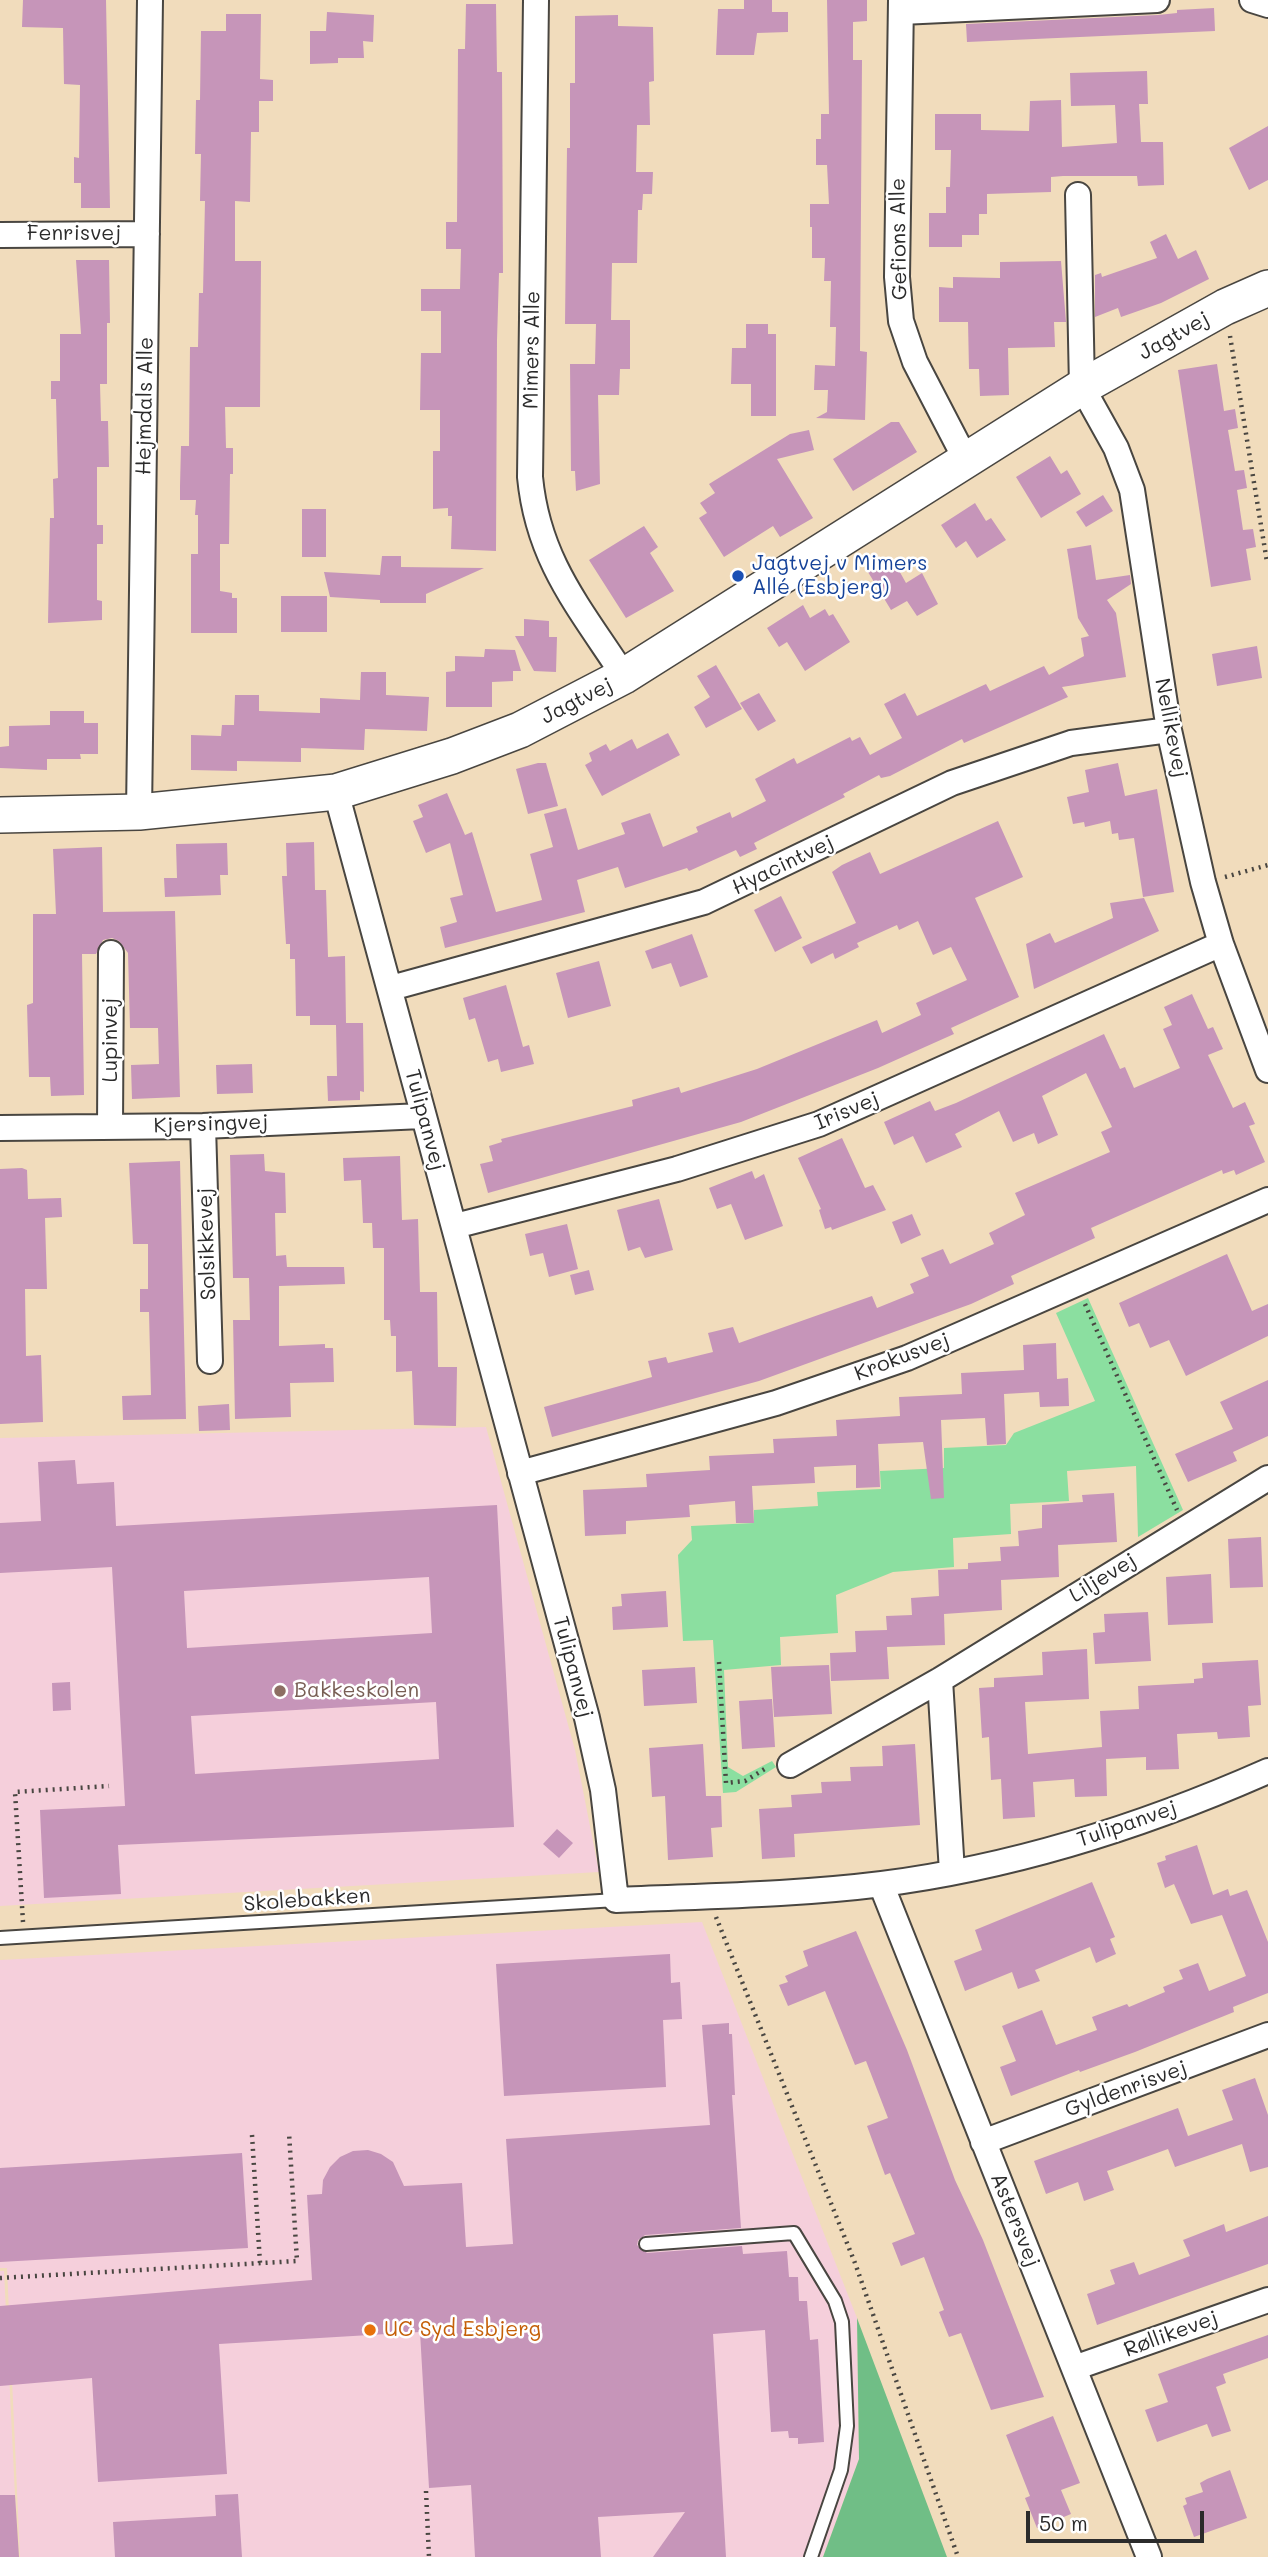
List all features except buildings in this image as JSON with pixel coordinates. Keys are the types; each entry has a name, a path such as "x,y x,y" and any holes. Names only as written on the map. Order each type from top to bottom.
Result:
{"street":[{"name":"Hejmdals Alle","path":"139,812 150,0"},
{"name":"Mimers Alle","path":"536,0 530,477 533,509 544,547 556,571 624,676"},
{"path":"901,6 1157,0"},
{"path":"1252,0 1268,5"},
{"name":"Gefions Alle","path":"901,6 897,277 901,321 915,362 967,462"},
{"path":"1078,195 1082,387"},
{"name":"Fenrisvej","path":"0,235 147,234"},
{"name":"Jagtvej","path":"0,815 139,812 336,792 452,756 520,730 624,676 1082,387 1225,307 1268,288"},
{"name":"Nellikevej","path":"1082,387 1116,448 1132,490 1169,730 1203,882 1221,944 1268,1070"},
{"name":"Hyacintvej","path":"391,988 704,902 952,783 1071,743 1169,730"},
{"name":"Tulipanvej","path":"336,792 593,1742 603,1790 616,1900 881,1884 952,1872 1063,1847 1224,1790 1268,1771"},
{"name":"Irisvej","path":"455,1226 677,1169 820,1124 1221,944"},
{"name":"Lupinvej","path":"110,1127 111,953"},
{"name":"Kjersingvej","path":"0,1128 203,1126 422,1116"},
{"name":"Solsikkevej","path":"203,1126 210,1362"},
{"name":"Krokusvej","path":"520,1473 776,1403 907,1358 1268,1200"},
{"name":"Liljevej","path":"790,1765 940,1680 1268,1478"},
{"path":"940,1680 952,1872"},
{"name":"Astersvej","path":"881,1884 1149,2557"},
{"name":"Gyldenrisvej","path":"984,2142 1268,2035"},
{"name":"Røllikevej","path":"1074,2368 1268,2300"}],"lane":[{"name":"Skolebakken","path":"0,1938 616,1900"},
{"path":"646,2244 794,2233 835,2301 842,2322 847,2426 841,2470 811,2557"}],"path":[{"path":"1225,307 1267,562"},
{"path":"1203,882 1268,865"},
{"path":"1076,1284 1185,1527"},
{"path":"719,1662 726,1783 745,1781 778,1761 790,1765"},
{"path":"23,1936 15,1792 109,1786"},
{"path":"713,1896 721,1929 855,2263 958,2557"},
{"path":"0,2278 297,2261 289,2133"},
{"path":"252,2135 260,2263"},
{"path":"426,2491 429,2557"}],"shaded area":[{"name":"Bakkeskolen","path":"486,1427 575,1750 599,1872 0,1906 0,1438"},
{"path":"702,1922 857,2318 859,2459 823,2557 20,2557 7,2268 0,2268 0,1960"},
{"path":"0,2271 4,2271 18,2557 0,2557"}],"green space":[{"path":"1088,1298 1183,1510 1138,1537 1136,1466 1067,1471 1069,1501 1010,1504 1011,1534 953,1538 954,1567 893,1572 836,1595 838,1633 780,1637 781,1665 724,1670 728,1767 743,1776 772,1761 776,1767 736,1792 723,1793 713,1640 683,1641 678,1555 692,1540 691,1526 754,1523 754,1510 818,1506 817,1492 881,1489 880,1471 944,1468 944,1448 1006,1445 1014,1433 1095,1401 1056,1313"},
{"path":"857,2318 947,2557 823,2557 859,2459"}],"place":[{"name":"Jagtvej v Mimers Allé (Esbjerg)","path":"738,576"},
{"name":"Bakkeskolen","path":"280,1691"},
{"name":"UC Syd Esbjerg","path":"370,2330"}]}
